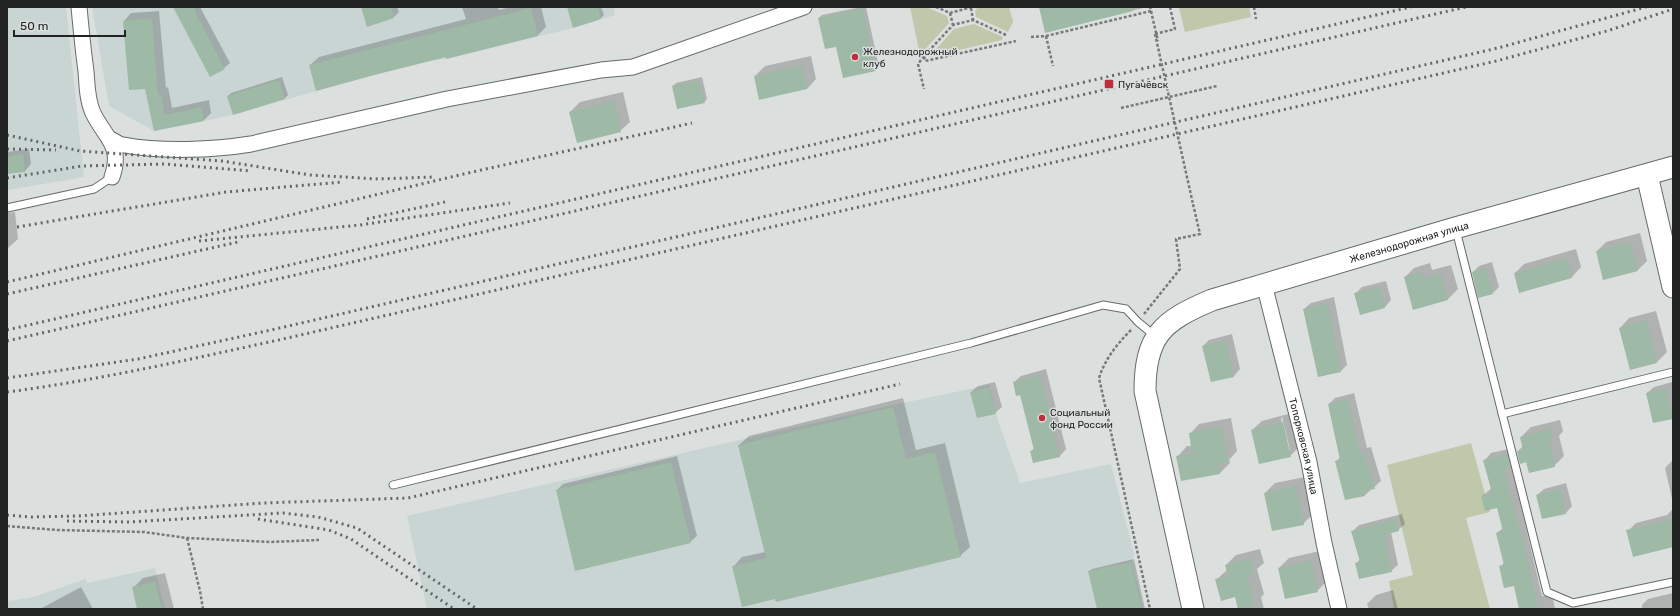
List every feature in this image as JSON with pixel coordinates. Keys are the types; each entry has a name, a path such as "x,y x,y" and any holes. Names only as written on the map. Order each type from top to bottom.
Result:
{"street":[{"path":"79,7 88,94 93,113 110,139 115,154 116,165 112,177"},
{"path":"110,139 123,145 161,148 219,148 251,144 447,99 601,70 633,67 804,7"},
{"name":"Железнодорожная улица","path":"1156,337 1170,322 1188,310 1212,300 1455,228 1673,167"},
{"path":"1647,175 1673,287"},
{"name":"Топорковская улица","path":"1264,284 1309,462 1324,544 1339,609"},
{"path":"1156,337 1150,348 1145,368 1145,391 1193,609"}],"lane":[{"path":"7,208 94,189 112,177"},
{"path":"1455,228 1547,592 1573,603 1673,582"},
{"path":"393,485 971,343 1103,305 1126,309 1138,322 1156,337"},
{"path":"1502,414 1673,372"}],"path":[{"path":"936,7 950,13 971,8 973,20"},
{"path":"1150,7 1158,41"},
{"path":"1170,7 1175,29 1155,34 1192,204 1200,234 1176,239"},
{"path":"1254,7 1256,19"},
{"path":"1031,37 1046,36 1151,11"},
{"path":"950,13 953,25"},
{"path":"924,89 918,64 953,25 973,20 1006,35"},
{"path":"1046,36 1054,66"},
{"path":"924,56 925,61 1016,41"},
{"path":"1121,108 1217,86"},
{"path":"7,526 57,530 144,532 187,538 270,542 319,540"},
{"path":"187,538 203,609"}],"shaded area":[{"path":"7,7 66,7 84,177 7,190"},
{"path":"92,7 614,7 615,15 573,28 364,77 233,115 154,131 109,106"},
{"path":"989,385 998,421 1020,483 1111,464 1134,554 1132,562 1143,609 427,609 407,516 893,405"},
{"path":"155,568 165,609 7,609 7,601 30,598 86,579 87,583"}],"green space":[{"path":"910,7 926,7 947,16 949,23 920,55"},
{"path":"978,7 1009,7 1013,22 1008,32 976,17 975,11"},
{"path":"1249,7 1251,17 1185,32 1179,8"},
{"path":"974,24 1003,37 1002,40 929,57 954,29"},
{"path":"1471,443 1490,512 1466,518 1490,609 1394,609 1389,581 1413,575 1387,465"}],"building":[{"path":"173,7 195,7 195,12 225,69 210,77"},
{"path":"361,7 391,7 394,18 367,27"},
{"path":"567,7 598,7 601,19 573,28"},
{"path":"1039,7 1132,7 1133,11 1045,33"},
{"path":"531,8 538,36 446,59 446,57 316,91 309,65"},
{"path":"863,8 876,71 843,78 836,47 825,49 818,18"},
{"path":"152,18 158,95 161,94 165,115 202,107 204,121 154,131 145,89 129,90 123,21"},
{"path":"802,65 807,89 759,100 754,76"},
{"path":"279,80 285,99 233,115 227,96"},
{"path":"699,80 705,103 677,109 672,86"},
{"path":"614,101 621,132 577,143 569,112"},
{"path":"23,154 25,172 7,174 7,157"},
{"path":"1630,242 1638,271 1603,280 1596,251"},
{"path":"1567,258 1572,278 1519,293 1514,273"},
{"path":"1486,268 1493,294 1478,298 1472,272"},
{"path":"1421,272 1423,279 1441,274 1448,300 1413,310 1404,277"},
{"path":"1380,287 1385,308 1360,315 1354,293"},
{"path":"1328,303 1341,372 1318,377 1303,309"},
{"path":"1646,320 1657,363 1630,370 1619,328"},
{"path":"1226,340 1234,377 1211,382 1202,346"},
{"path":"1040,375 1060,457 1033,463 1030,451 1034,450 1020,395 1016,396 1013,382"},
{"path":"989,387 996,414 977,418 970,392"},
{"path":"1666,388 1673,419 1653,423 1646,393"},
{"path":"1348,399 1360,454 1364,453 1375,489 1364,491 1365,496 1345,500 1335,461 1340,460 1328,404"},
{"path":"893,407 906,459 935,452 961,557 776,602 775,599 742,607 732,566 766,558 738,445"},
{"path":"1283,422 1291,457 1259,464 1251,430"},
{"path":"1222,427 1228,462 1218,464 1220,474 1181,481 1176,456 1192,453 1189,433"},
{"path":"1551,429 1554,442 1549,443 1555,467 1529,473 1526,462 1520,464 1517,451 1523,450 1520,437"},
{"path":"1507,454 1510,466 1504,468 1528,561 1538,609 1519,609 1514,586 1504,588 1499,566 1504,565 1496,533 1503,531 1497,508 1485,511 1481,496 1492,493 1483,460"},
{"path":"671,462 691,543 575,571 556,490"},
{"path":"1296,486 1304,525 1272,531 1264,493"},
{"path":"1560,489 1566,514 1542,519 1536,495"},
{"path":"1396,519 1399,531 1384,535 1392,572 1359,579 1355,563 1360,562 1351,531"},
{"path":"1673,519 1673,547 1633,557 1626,530"},
{"path":"1251,558 1255,573 1247,575 1255,605 1238,609 1235,597 1221,601 1215,579 1228,576 1225,565"},
{"path":"1311,560 1318,592 1285,599 1278,568"},
{"path":"1131,562 1142,609 1097,609 1088,571"},
{"path":"155,582 162,609 137,609 132,587"}],"railway":[{"path":"7,330 1411,7"},
{"path":"7,341 1466,7"},
{"path":"7,378 138,359 271,330 1498,48 1646,7"},
{"path":"7,392 111,375 283,339 1496,61 1607,31 1673,9"},
{"path":"7,282 468,173 692,123"},
{"path":"7,135 80,151 222,161 310,175 378,179 434,177"},
{"path":"7,149 56,150"},
{"path":"7,178 82,166 165,164 251,171"},
{"path":"17,227 226,192 342,182"},
{"path":"367,219 445,202"},
{"path":"199,241 360,225 510,203"},
{"path":"7,294 238,242"},
{"path":"7,515 31,517 78,516 263,503 408,498 900,384"},
{"path":"67,521 129,522 283,513 318,517 357,528 477,609"},
{"path":"258,519 329,530 351,539 454,609"}],"place":[{"name":"Железнодорожный клуб","path":"855,57"},
{"name":"Пугачёвск","path":"1109,84"},
{"name":"Социальный фонд России","path":"1042,418"}]}
